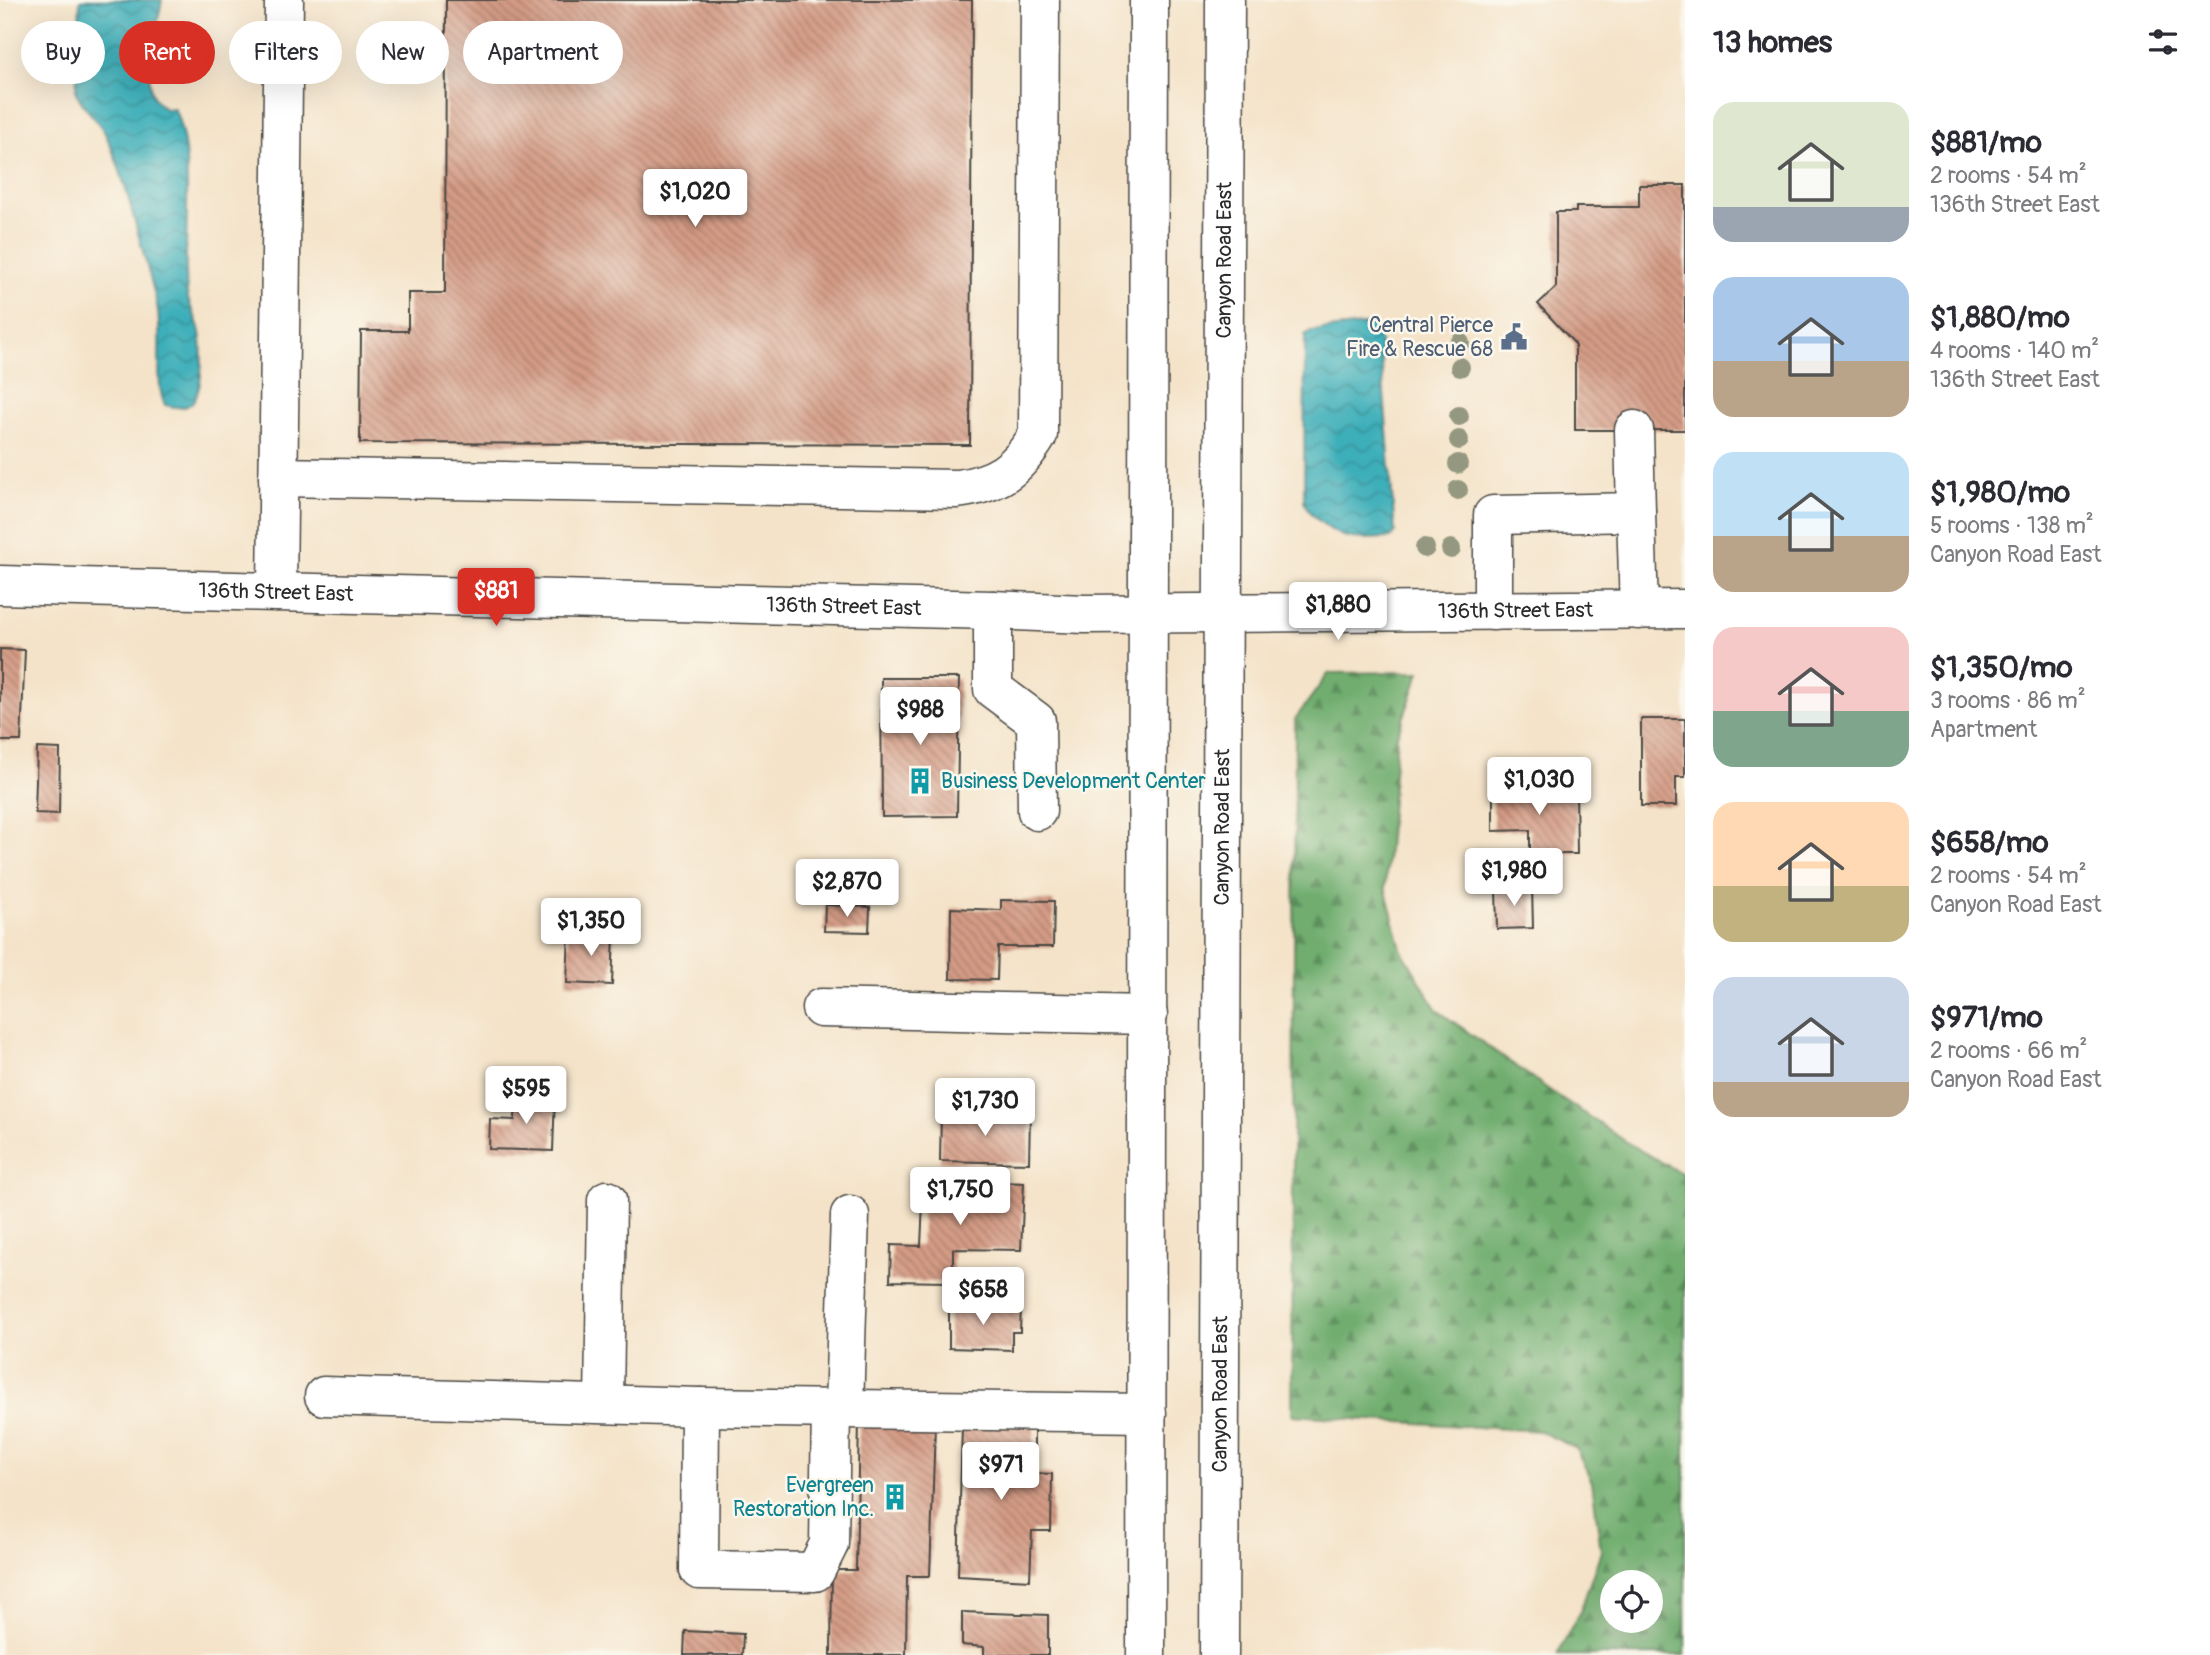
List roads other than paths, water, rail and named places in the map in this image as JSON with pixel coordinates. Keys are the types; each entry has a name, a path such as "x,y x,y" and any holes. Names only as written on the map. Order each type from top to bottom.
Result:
{"main road":[{"path":"277,592 284,0"},
{"path":"278,477 957,489 996,479 1013,468 1028,453 1038,435 1040,0"},
{"path":"1146,1655 1149,0"},
{"name":"Canyon Road East","path":"1219,1655 1225,0"},
{"path":"1634,430 1639,610"},
{"path":"1493,611 1493,515 1636,512"},
{"name":"136th Street East","path":"0,585 1085,614 1685,609"},
{"path":"993,610 993,689 1036,722 1037,811"},
{"path":"821,1008 1148,1016"},
{"path":"604,1403 607,1200"},
{"path":"700,1407 699,1570 815,1572 829,1545 850,1215"},
{"path":"324,1396 700,1407 1147,1413"}],"water":[{"path":"80,0 162,0 158,21 119,21 119,84 150,84 158,103 165,109 174,108 181,128 187,174 187,293 199,328 201,343 198,390 193,401 187,406 165,405 160,385 157,305 129,198 106,135 76,92 76,84 105,84 105,21 79,21"},
{"path":"1371,324 1379,329 1395,532 1391,538 1346,537 1331,530 1311,514 1304,502 1305,335 1311,331"}],"place":[{"name":"Central Pierce Fire & Rescue 68","path":"1514,337"},
{"name":"Business Development Center","path":"920,781"},
{"name":"Evergreen Restoration Inc.","path":"895,1497"}]}
